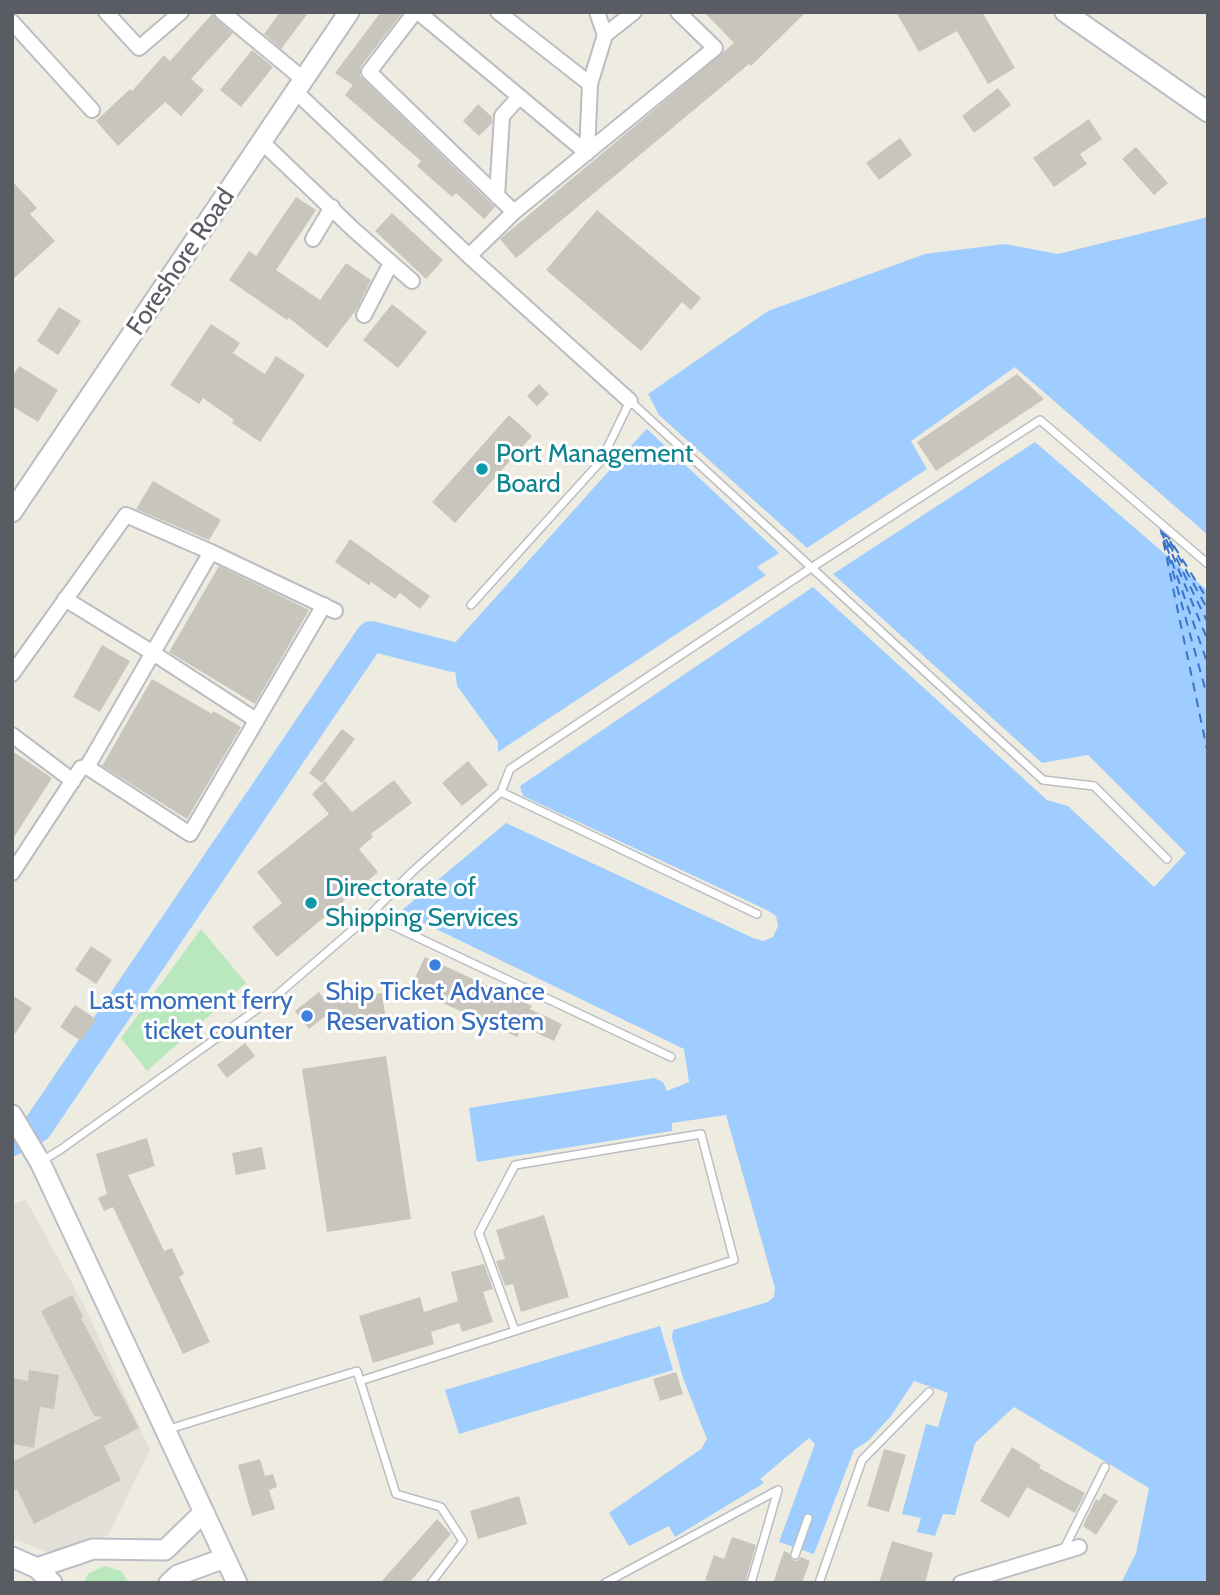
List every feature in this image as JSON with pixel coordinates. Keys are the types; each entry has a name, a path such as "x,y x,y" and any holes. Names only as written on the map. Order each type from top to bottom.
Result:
{"street":[{"path":"106,12 139,48 181,12"},
{"path":"222,12 299,85 469,256 630,401"},
{"name":"Foreshore Road","path":"12,512 349,12"},
{"path":"514,212 369,72 416,12 587,153"},
{"path":"498,12 590,84"},
{"path":"597,12 605,35"},
{"path":"587,153 590,84 605,35 634,12"},
{"path":"469,256 514,212 715,48 678,12"},
{"path":"1065,12 1208,112"},
{"path":"12,22 92,110"},
{"path":"497,196 502,116 519,97"},
{"path":"262,142 412,281"},
{"path":"313,239 332,207"},
{"path":"364,315 391,263"},
{"path":"12,674 126,515 330,608 257,720 190,834 87,767"},
{"path":"12,873 82,768 87,767 211,552"},
{"path":"65,599 257,720"},
{"path":"12,735 74,780"},
{"path":"15,1120 36,1155 237,1583"},
{"path":"37,1568 93,1549 164,1550 204,1512"},
{"path":"961,1583 1079,1547"},
{"path":"12,1557 37,1568 52,1583"},
{"path":"169,1583 178,1575 225,1558"}],"lane":[{"path":"471,606 601,461 630,401 1043,780 1094,786 1167,859"},
{"path":"36,1155 60,1150 277,995 370,915 411,873 501,792 510,769 1040,419 1208,564"},
{"path":"501,792 757,914"},
{"path":"370,915 671,1057"},
{"path":"360,1381 515,1331 734,1260 701,1134 515,1165 479,1233 515,1331"},
{"path":"166,1431 357,1371 396,1494 442,1507 463,1541 431,1583"},
{"path":"818,1583 862,1460 929,1392"},
{"path":"1062,1552 1105,1467"},
{"path":"605,1583 778,1490 751,1583"},
{"path":"795,1555 808,1518"}],"shaded area":[{"path":"26,1200 84,1305 150,1450 108,1535 50,1553 12,1538 12,1204"}],"green space":[{"path":"201,929 246,983 147,1071 121,1038"},
{"path":"105,1566 121,1571 129,1583 83,1583 89,1573"}],"water":[{"path":"1208,217 1208,1583 1121,1583 1136,1553 1149,1488 1014,1407 975,1443 955,1515 943,1514 935,1536 917,1532 921,1518 902,1514 926,1424 938,1427 948,1393 914,1381 891,1416 868,1441 854,1450 814,1554 779,1542 815,1444 809,1438 760,1479 764,1483 675,1537 669,1526 629,1546 609,1513 701,1449 707,1439 683,1378 672,1338 673,1330 768,1302 774,1297 775,1288 726,1115 672,1123 672,1131 477,1162 469,1108 654,1078 663,1082 667,1091 689,1082 684,1049 405,914 402,910 506,823 523,796 520,786 498,752 498,742 457,686 452,646 659,415 648,394 768,311 925,254 1005,244 1058,254"},
{"path":"660,1326 673,1370 459,1434 445,1390"}],"pier":[{"path":"1015,367 1208,535 1208,591 1035,442 833,574 1042,763 1088,755 1186,853 1154,887 1068,806 1047,800 813,587 520,786 498,752 766,575 757,567 779,553 646,428 659,415 807,548 927,469 911,441"},
{"path":"523,796 767,910 776,916 778,926 773,937 763,941 753,938 506,823"}],"building":[{"path":"280,12 309,12 281,49 264,34"},
{"path":"381,12 403,12 361,66 360,76 495,207 484,219 456,193 452,197 417,166 421,161 345,95 353,85 335,73"},
{"path":"704,12 806,12 751,66 749,64 516,258 500,239 734,43"},
{"path":"896,12 982,12 1015,68 988,84 957,31 919,52"},
{"path":"213,13 216,19 233,33 191,79 204,90 181,116 165,102 118,146 96,121 130,89 132,91 164,55 170,61"},
{"path":"252,50 273,67 241,107 220,90"},
{"path":"998,88 1011,105 974,133 962,116"},
{"path":"478,104 492,117 492,123 479,136 463,121"},
{"path":"1089,119 1102,139 1080,154 1087,164 1054,187 1033,158"},
{"path":"900,138 912,155 879,180 866,163"},
{"path":"1136,147 1168,183 1154,195 1122,159"},
{"path":"12,181 37,208 30,214 55,241 12,280"},
{"path":"296,197 316,210 276,270 320,300 346,263 371,280 356,310 327,348 289,318 287,320 229,280 249,251 256,256"},
{"path":"597,210 701,298 691,310 682,302 641,351 546,270"},
{"path":"392,213 443,260 426,279 375,231"},
{"path":"392,304 427,332 398,368 363,340"},
{"path":"59,307 81,321 58,355 37,341"},
{"path":"211,324 240,343 233,353 265,374 276,356 305,375 260,442 203,398 199,404 170,385"},
{"path":"19,366 58,390 38,422 12,406 12,377"},
{"path":"1017,374 1044,399 936,471 917,442"},
{"path":"539,384 549,394 537,406 527,396"},
{"name":"Port Management Board","path":"509,415 532,436 455,523 432,502"},
{"path":"153,481 221,520 209,540 136,509"},
{"path":"350,539 430,596 420,609 400,593 395,599 335,562"},
{"path":"219,566 309,610 255,704 169,652"},
{"path":"102,645 130,661 100,712 73,697"},
{"path":"152,679 212,714 213,711 241,727 187,819 102,766"},
{"path":"342,729 355,739 322,783 309,773"},
{"path":"12,751 52,778 12,840"},
{"path":"468,761 488,785 462,806 442,783"},
{"path":"394,780 412,803 371,834 373,837 359,849 378,872 277,957 252,927 282,903 257,872 329,814 312,794 325,781 352,812"},
{"path":"91,946 112,960 96,984 75,970"},
{"path":"425,957 532,1006 530,1009 562,1024 554,1041 522,1026 517,1037 410,988"},
{"path":"319,992 325,1000 382,993 385,1014 334,1020 333,1010 309,1029 295,1011"},
{"path":"12,995 32,1008 12,1038"},
{"path":"75,1005 96,1019 81,1041 60,1027"},
{"path":"245,1043 255,1056 227,1078 217,1065"},
{"path":"386,1056 411,1219 327,1232 302,1069"},
{"path":"147,1138 155,1166 128,1175 164,1251 172,1248 184,1274 179,1277 210,1342 183,1354 113,1207 104,1211 98,1198 107,1194 96,1154"},
{"path":"262,1147 266,1169 236,1175 232,1153"},
{"path":"544,1215 569,1297 521,1312 513,1284 505,1286 496,1261 505,1259 496,1230"},
{"path":"484,1264 493,1289 483,1292 493,1322 462,1332 459,1323 431,1332 434,1344 373,1363 359,1316 420,1297 424,1312 458,1301 451,1272"},
{"path":"72,1295 83,1317 81,1318 139,1428 104,1446 121,1480 34,1524 17,1489 12,1492 12,1462 103,1417 94,1416 41,1311"},
{"path":"29,1370 59,1375 54,1409 40,1407 34,1448 12,1444 12,1378 28,1381"},
{"path":"676,1372 683,1394 660,1401 653,1379"},
{"path":"1012,1447 1041,1465 1039,1468 1085,1493 1075,1513 1027,1487 1009,1518 980,1501"},
{"path":"884,1449 906,1455 889,1512 867,1506"},
{"path":"260,1459 265,1476 273,1474 277,1487 269,1490 275,1509 252,1516 238,1465"},
{"path":"1104,1493 1118,1501 1096,1535 1083,1526 1096,1499 1099,1501"},
{"path":"519,1496 527,1524 478,1539 470,1511"},
{"path":"437,1519 451,1534 409,1583 380,1583"},
{"path":"732,1537 756,1545 745,1583 714,1583 705,1580 714,1555 724,1559"},
{"path":"892,1541 933,1553 925,1583 879,1583"},
{"path":"784,1551 789,1553 792,1560 797,1561 801,1557 810,1561 802,1583 773,1583"}],"waterway":[{"path":"12,1141 37,1128 371,636 453,657"}],"ferry route":[{"path":"1160,526 1208,754"},
{"path":"1162,529 1208,623"},
{"path":"1161,530 1208,665"},
{"path":"1165,532 1208,600"},
{"path":"1166,539 1208,641"},
{"path":"1164,540 1208,699"},
{"path":"1170,541 1208,610"}],"place":[{"name":"Port Management Board","path":"482,469"},
{"name":"Directorate of Shipping Services","path":"311,903"},
{"name":"Ship Ticket Advance Reservation System","path":"435,965"},
{"name":"Last moment ferry ticket counter","path":"307,1016"}]}
